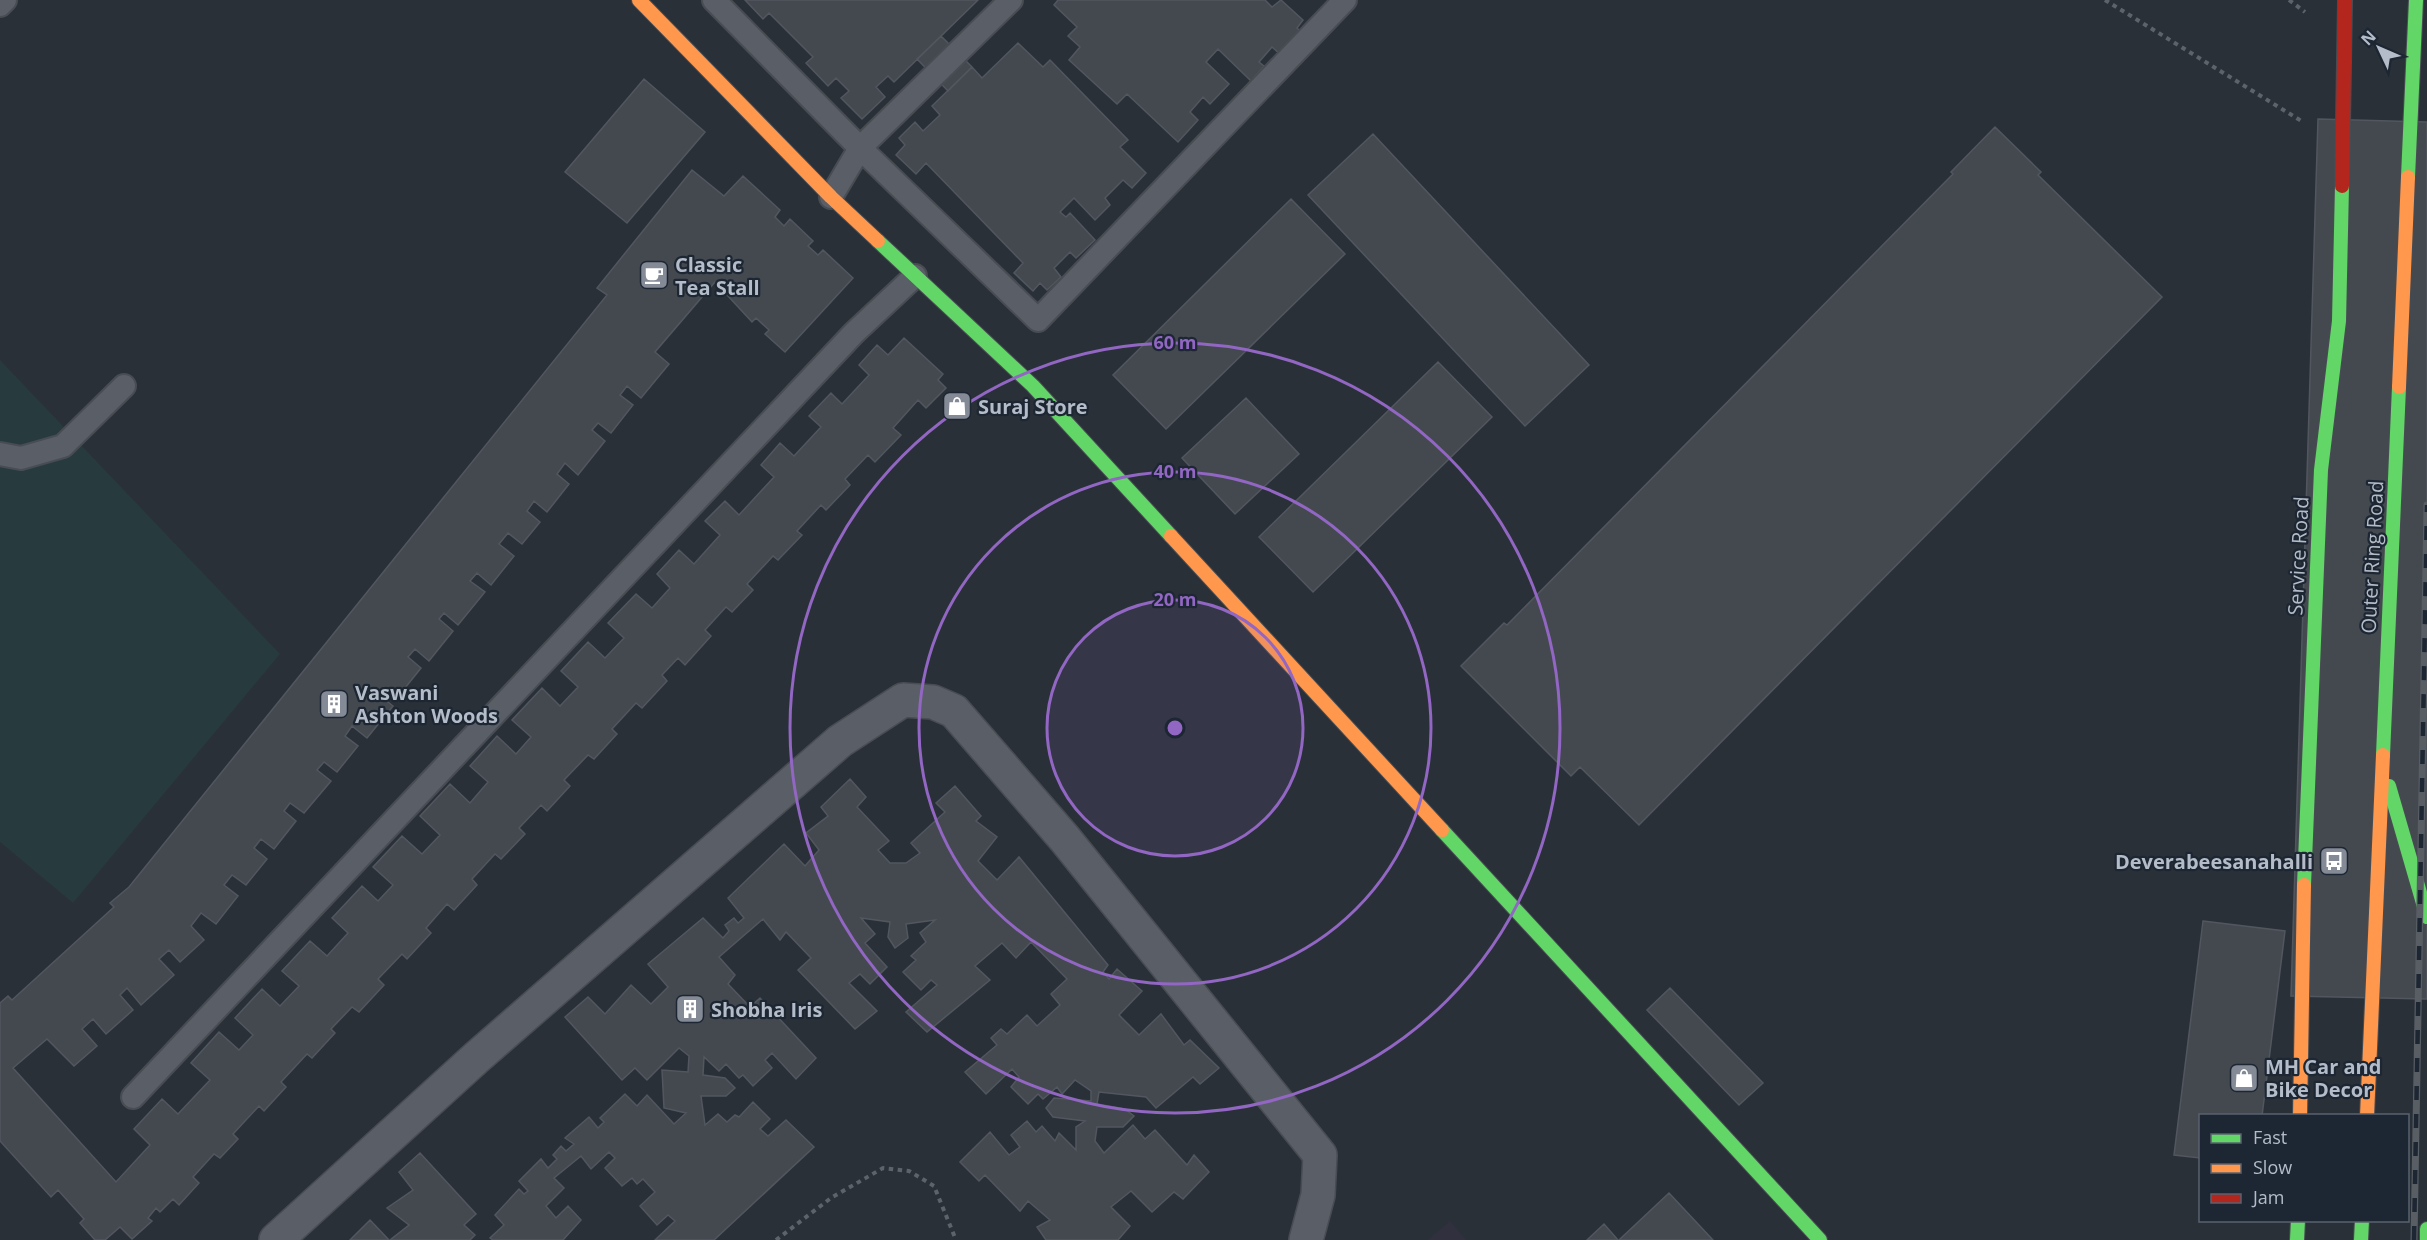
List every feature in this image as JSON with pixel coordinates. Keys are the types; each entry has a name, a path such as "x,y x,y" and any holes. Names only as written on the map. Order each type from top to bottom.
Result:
{"main road":[{"path":"639,0 831,198 1033,386 1820,1240"},
{"name":"Service Road","path":"2300,1114 2307,783 2321,470 2338,321 2344,0"},
{"name":"Outer Ring Road","path":"2367,1114 2416,0"},
{"path":"2382,763 2427,917"},
{"path":"2297,1240 2298,1222"},
{"path":"2361,1240 2362,1222"},
{"path":"2427,1229 2427,1240"}],"street":[{"path":"276,1240 476,1058 840,741 903,700 933,702 954,711 1065,839 1320,1155 1318,1195 1306,1240"}],"lane":[{"path":"0,5 5,0"},
{"path":"714,0 860,148 1038,320 1345,0"},
{"path":"831,198 860,148 1011,0"},
{"path":"133,1097 854,333 915,276"},
{"path":"0,454 21,458 63,446 124,386"}],"path":[{"path":"2105,0 2342,146"},
{"path":"776,1240 831,1198 883,1168 909,1171 934,1186 956,1240"}],"shaded area":[{"path":"1450,1221 1466,1240 1428,1240"}],"green space":[{"path":"0,360 280,654 73,903 0,842"}],"building":[{"path":"745,0 978,0 894,82 888,76 876,87 885,97 862,119 841,98 849,91 836,78 828,86 806,63 813,57 769,13 763,19"},
{"path":"1058,0 1265,0 1272,7 1281,0 1303,20 1297,28 1303,34 1282,56 1272,47 1259,62 1264,66 1251,81 1218,49 1206,62 1229,84 1210,104 1203,97 1190,112 1198,120 1178,142 1127,94 1117,104 1069,60 1080,47 1068,36 1077,27 1054,5"},
{"path":"941,36 972,67 948,91 917,59"},
{"path":"1018,43 1043,67 1050,60 1128,140 1120,147 1146,173 1132,188 1123,180 1105,198 1110,205 1095,220 1074,198 1060,212 1066,217 1070,213 1095,240 1076,258 1070,252 1054,268 1061,277 1047,290 1040,283 1033,291 1014,273 1023,263 926,163 916,174 896,155 905,145 899,138 915,122 923,131 940,115 932,106 972,67 982,78"},
{"path":"644,79 705,132 627,223 565,172"},
{"path":"2318,119 2427,122 2427,999 2291,996"},
{"path":"1995,127 2041,172 2038,175 2162,297 1639,825 1580,767 1571,776 1461,666 1504,623 1507,625 1953,174 1951,172"},
{"path":"1373,134 1589,365 1525,426 1308,195"},
{"name":"Vaswani Ashton Woods","path":"692,170 724,196 743,176 780,210 775,217 784,226 790,219 813,241 808,246 818,255 823,250 853,278 785,352 765,334 769,330 756,318 752,322 715,282 655,352 669,364 641,398 627,386 620,395 633,405 611,433 598,423 592,430 605,441 578,475 565,463 557,474 569,484 547,512 534,501 527,511 540,522 522,544 508,533 499,544 514,556 491,585 477,573 470,581 485,592 458,625 444,613 439,619 453,631 429,661 415,649 408,657 421,668 397,698 384,687 378,694 393,706 367,738 352,726 345,736 358,746 337,772 324,762 317,770 331,781 304,813 290,803 284,811 296,821 274,849 261,839 254,848 267,859 246,885 232,875 224,885 238,896 216,924 201,913 191,926 204,940 180,962 169,950 159,959 174,975 141,1005 127,988 120,995 133,1010 106,1034 93,1019 82,1029 97,1046 74,1066 47,1039 13,1068 116,1182 150,1145 134,1129 162,1099 178,1114 210,1080 191,1063 219,1032 239,1050 253,1035 235,1018 262,989 280,1006 299,986 282,971 310,941 327,956 348,933 332,918 362,886 378,901 393,885 373,867 402,836 422,854 440,835 420,816 450,784 470,803 488,782 470,766 497,736 516,754 531,737 512,720 542,688 560,706 578,687 561,671 588,642 605,658 624,638 608,623 636,594 652,608 670,588 657,574 679,550 694,564 720,535 705,521 725,501 739,515 774,477 761,465 780,443 794,456 821,427 809,416 831,393 842,404 869,375 859,365 877,345 888,355 904,338 943,374 938,380 946,388 926,408 918,400 893,428 901,435 875,462 868,455 845,479 850,485 826,510 821,505 797,531 802,535 778,560 773,556 747,584 753,590 732,612 726,607 705,630 711,636 685,665 678,658 662,675 667,681 642,708 636,703 612,729 617,734 594,759 588,755 564,780 570,786 547,811 541,805 519,828 525,834 501,859 495,854 472,879 477,885 454,910 447,904 426,928 431,933 407,959 402,954 378,979 384,985 359,1012 352,1007 331,1029 335,1033 312,1058 307,1054 281,1082 286,1087 264,1111 259,1106 233,1134 238,1139 220,1158 214,1154 193,1177 199,1183 179,1205 173,1199 160,1212 156,1208 148,1218 152,1221 132,1239 120,1227 105,1240 95,1240 80,1223 84,1219 58,1190 51,1197 0,1141 0,1003 8,996 12,1000 114,907 110,903 129,887 607,295 597,288"},
{"path":"1291,199 1345,254 1166,429 1113,375"},
{"path":"1438,362 1492,417 1313,592 1259,537"},
{"path":"1246,398 1299,454 1235,514 1182,458"},
{"name":"Shobha Iris","path":"850,779 866,797 857,807 889,841 878,850 890,863 906,863 920,853 911,843 945,812 936,803 955,786 981,816 976,821 997,837 978,861 997,880 1019,857 1108,965 1103,972 1109,979 1117,969 1142,991 1119,1015 1139,1035 1161,1014 1184,1045 1190,1040 1219,1068 1200,1084 1193,1077 1156,1108 1146,1097 1099,1092 1097,1104 1125,1109 1134,1116 1123,1127 1097,1127 1095,1141 1104,1153 1133,1125 1145,1139 1155,1130 1187,1165 1194,1155 1209,1172 1183,1199 1174,1192 1152,1212 1131,1191 1111,1207 1130,1226 1118,1240 1046,1240 1037,1227 1050,1220 1028,1201 1020,1211 985,1175 979,1181 960,1162 990,1132 1009,1155 1020,1147 1011,1135 1027,1121 1036,1132 1042,1126 1055,1141 1059,1133 1076,1150 1076,1127 1085,1121 1053,1117 1046,1108 1054,1098 1091,1101 1091,1091 1075,1080 1062,1094 1057,1087 1043,1099 1038,1094 1028,1104 1011,1087 1019,1077 1012,1069 986,1094 965,1072 997,1045 991,1038 1001,1029 1007,1034 1027,1015 1037,1026 1060,1005 1051,994 1067,979 1031,942 1016,958 1002,943 975,966 990,980 927,1032 906,1012 937,985 931,980 921,990 903,972 916,960 911,956 926,942 920,933 935,920 906,924 908,938 895,948 888,937 890,922 861,918 875,934 865,943 887,967 870,984 860,974 849,983 877,1011 855,1029 798,970 811,958 786,932 780,940 763,919 719,957 735,975 728,984 750,1007 760,998 816,1058 796,1079 772,1053 765,1060 772,1068 753,1086 743,1075 739,1078 726,1064 719,1071 704,1057 703,1075 725,1078 735,1088 726,1096 701,1096 705,1125 718,1114 727,1122 735,1115 739,1117 753,1102 770,1119 760,1129 768,1136 786,1120 814,1147 714,1240 655,1240 675,1221 668,1215 657,1225 640,1206 655,1192 643,1179 637,1184 632,1178 622,1186 605,1168 615,1158 609,1152 591,1169 581,1156 554,1178 564,1188 546,1206 556,1218 568,1206 581,1220 563,1240 493,1240 490,1238 504,1225 495,1215 519,1189 524,1194 528,1191 519,1181 541,1159 548,1168 557,1159 553,1155 561,1146 566,1151 574,1144 565,1138 589,1117 598,1128 604,1122 600,1118 625,1094 637,1106 647,1095 674,1124 686,1113 664,1108 662,1070 688,1072 689,1056 679,1048 647,1080 635,1068 622,1080 565,1017 588,997 605,1014 631,985 651,1004 668,987 648,964 703,918 723,938 729,931 725,925 734,918 738,923 744,918 728,898 784,844 805,866 819,850 806,833 828,816 821,807"},
{"path":"2203,921 2285,931 2262,1114 2199,1114 2199,1158 2174,1155"},
{"path":"1670,988 1763,1083 1739,1105 1647,1010"},
{"path":"420,1153 476,1214 464,1225 475,1235 470,1240 390,1240 409,1225 387,1208 413,1190 399,1172"},
{"path":"1669,1193 1713,1240 1619,1240"},
{"path":"370,1220 389,1240 350,1240"},
{"path":"1604,1224 1618,1240 1587,1240"}],"railway":[{"path":"2414,1240 2427,505"}],"traffic: fast":[{"path":"2408,177 2416,0"},
{"path":"2304,885 2321,470 2339,321 2342,186"},
{"path":"878,241 1033,386 1171,536"},
{"path":"2383,755 2399,387"},
{"path":"2389,786 2427,917"},
{"path":"1442,830 1820,1240"},
{"path":"2297,1240 2298,1222"},
{"path":"2361,1240 2362,1222"},
{"path":"2427,1229 2427,1240"}],"traffic: slow":[{"path":"639,0 831,197 878,241"},
{"path":"2399,387 2408,177"},
{"path":"1171,536 1442,830"},
{"path":"2367,1114 2383,755"},
{"path":"2300,1114 2304,885"}],"traffic: jam":[{"path":"2342,186 2345,0"}],"place":[{"name":"Classic Tea Stall","path":"654,275"},
{"name":"Suraj Store","path":"957,406"},
{"name":"Vaswani Ashton Woods","path":"334,704"},
{"name":"Deverabeesanahalli","path":"2334,861"},
{"name":"Shobha Iris","path":"690,1009"},
{"name":"MH Car and Bike Decor","path":"2244,1078"}]}
